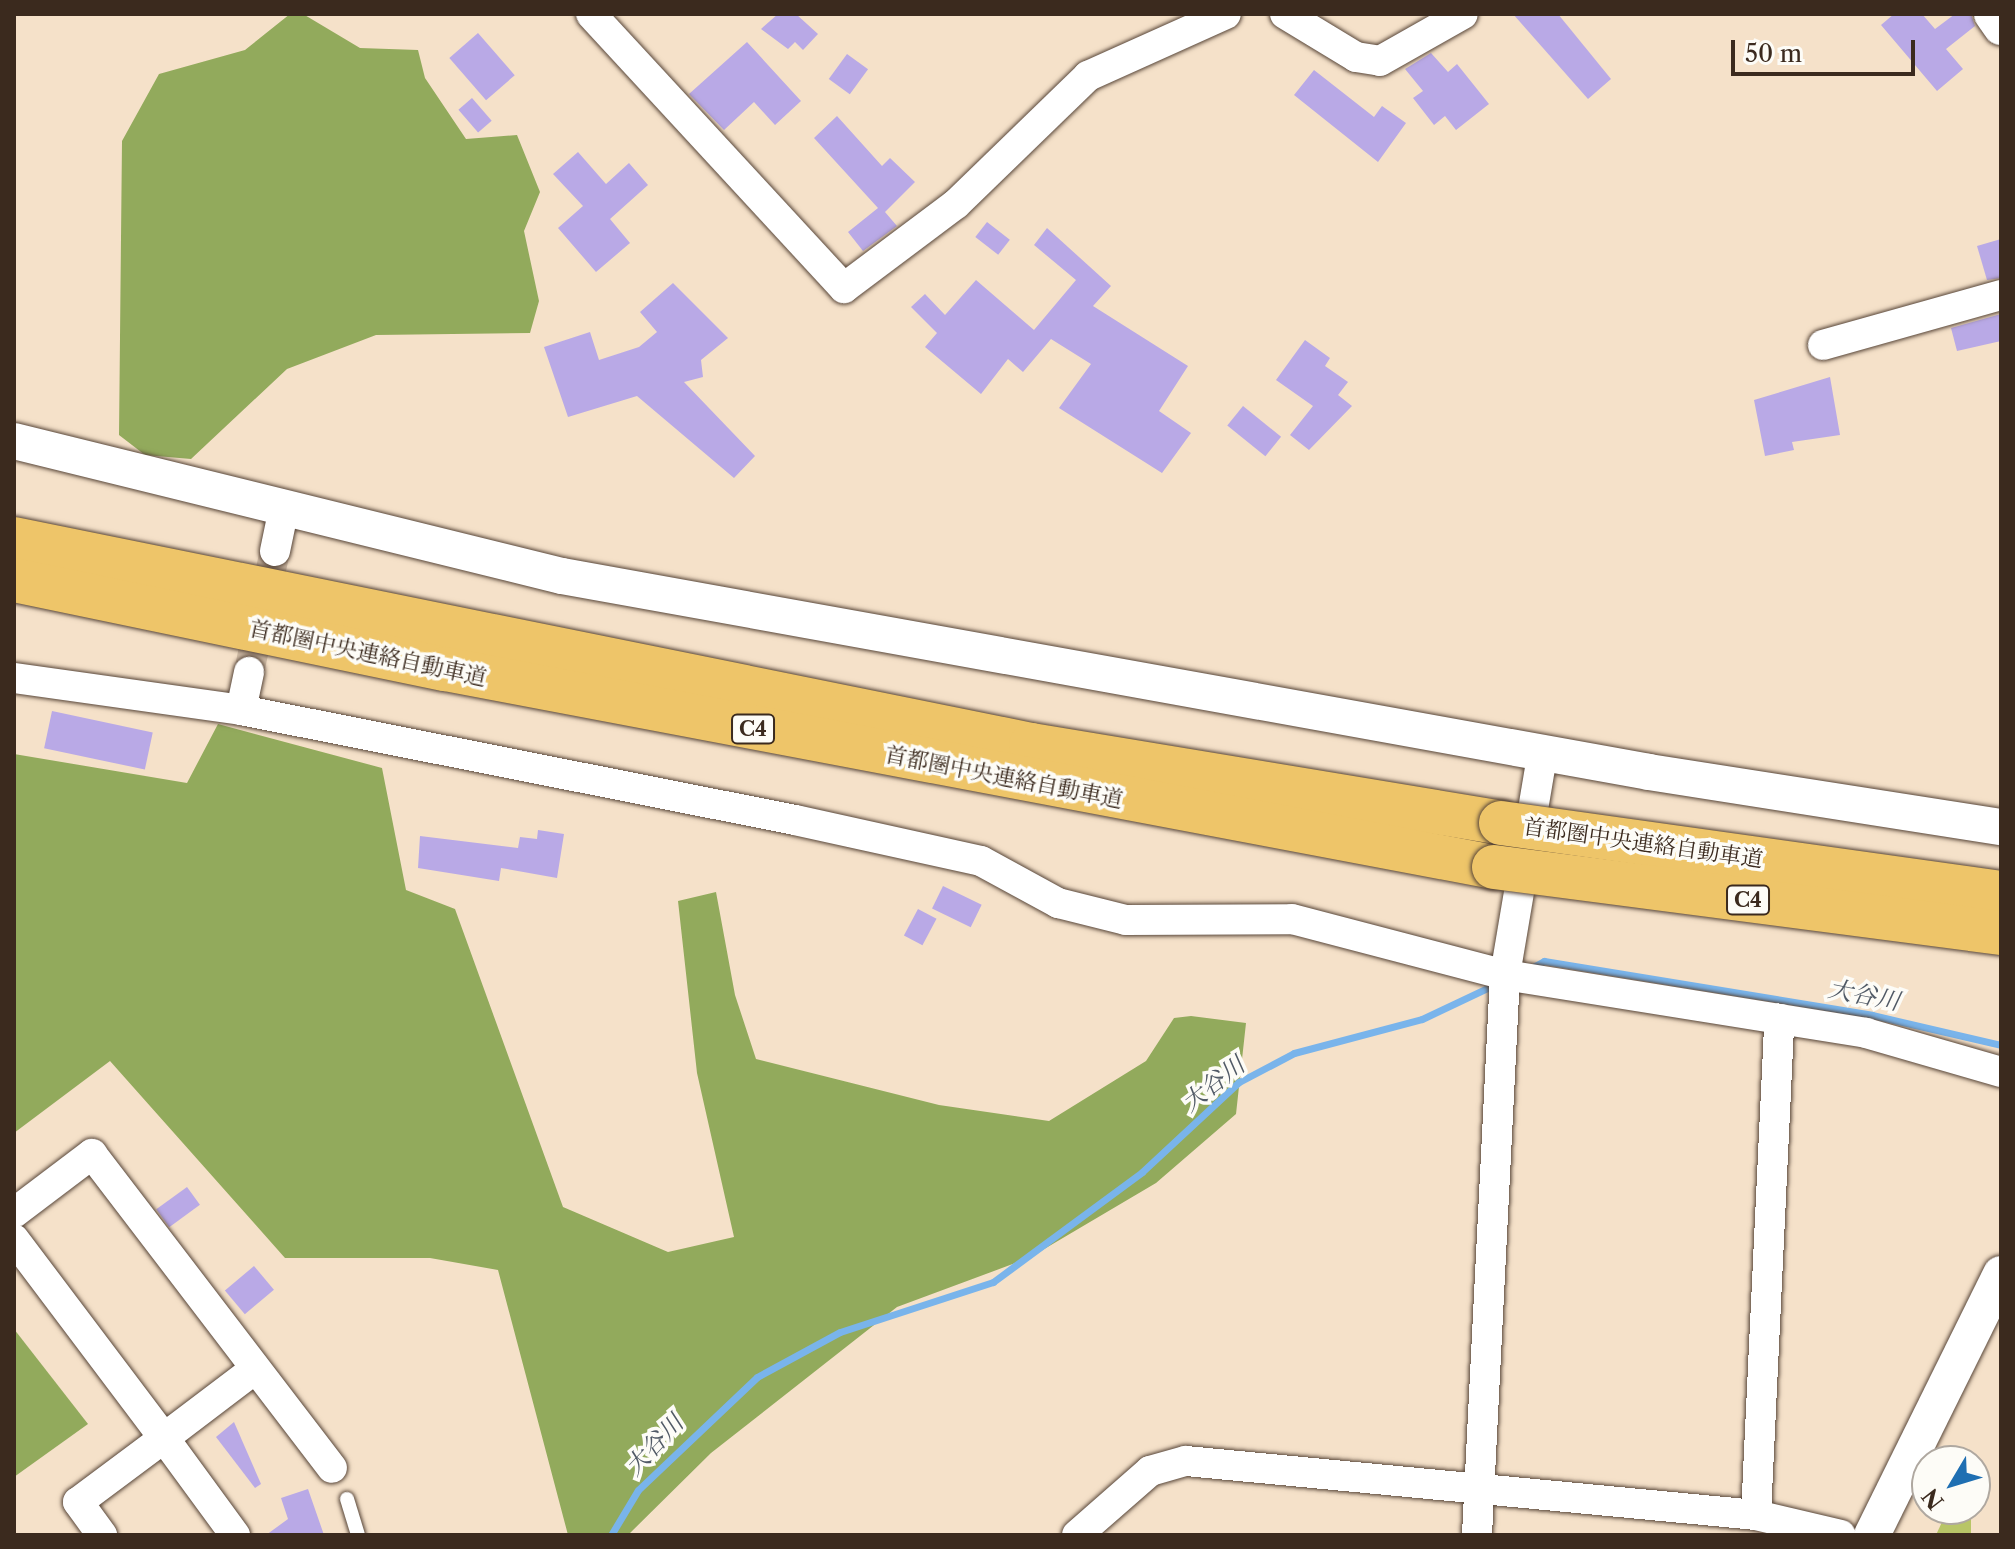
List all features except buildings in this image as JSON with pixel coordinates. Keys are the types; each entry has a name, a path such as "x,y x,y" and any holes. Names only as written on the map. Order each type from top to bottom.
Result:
{"highway":[{"path":"14,519 450,651"},
{"name":"首都圏中央連絡自動車道","path":"14,539 450,651 1494,867 2001,933"},
{"name":"首都圏中央連絡自動車道","path":"14,580 1501,823 2001,893"},
{"path":"14,609 450,651"}],"street":[{"path":"591,14 844,288 956,204 1088,76 1226,14"},
{"path":"1285,14 1356,57 1380,61 1463,14"},
{"path":"1992,14 2001,27"},
{"path":"1823,345 2001,295"},
{"path":"14,441 562,576 1543,751 2001,827"},
{"path":"275,551 284,508"},
{"path":"241,710 249,672"},
{"path":"14,678 241,710 981,861 1058,903 1126,920 1292,919 1505,975 1866,1033 2001,1072"},
{"path":"1477,1535 1475,1492 1505,975 1543,751"},
{"path":"1756,1515 1779,1019"},
{"path":"14,1213 92,1154 332,1468"},
{"path":"14,1239 235,1535"},
{"path":"1872,1535 2001,1274"},
{"path":"102,1535 78,1502 255,1369"},
{"path":"1077,1535 1150,1471 1186,1461 1475,1492 1756,1515 1841,1535"}],"lane":[{"path":"347,1499 358,1535"}],"green space":[{"path":"290,14 303,14 360,48 418,50 425,78 466,139 517,135 540,192 524,231 539,301 530,333 376,335 287,369 191,459 145,455 119,435 122,141 159,74 245,50"},
{"path":"218,724 382,768 406,890 455,909 563,1207 668,1252 734,1237 697,1073 678,901 716,892 735,995 756,1059 939,1105 1049,1121 1146,1061 1174,1018 1191,1016 1246,1023 1236,1114 1156,1183 1029,1258 897,1307 711,1453 628,1535 568,1535 498,1270 430,1258 285,1258 110,1061 14,1133 14,754 187,783"},
{"path":"14,1329 88,1424 14,1477"},
{"path":"1941,1525 1971,1525 1971,1535 1936,1535"}],"waterway":[{"name":"大谷川","path":"1529,969 1544,961 1872,1015 2001,1045"},
{"name":"大谷川","path":"611,1535 638,1490 757,1377 840,1332 993,1282 1142,1172 1239,1082 1294,1053 1422,1019 1496,984"}],"tunnel":[{"path":"249,672 275,551"}]}
